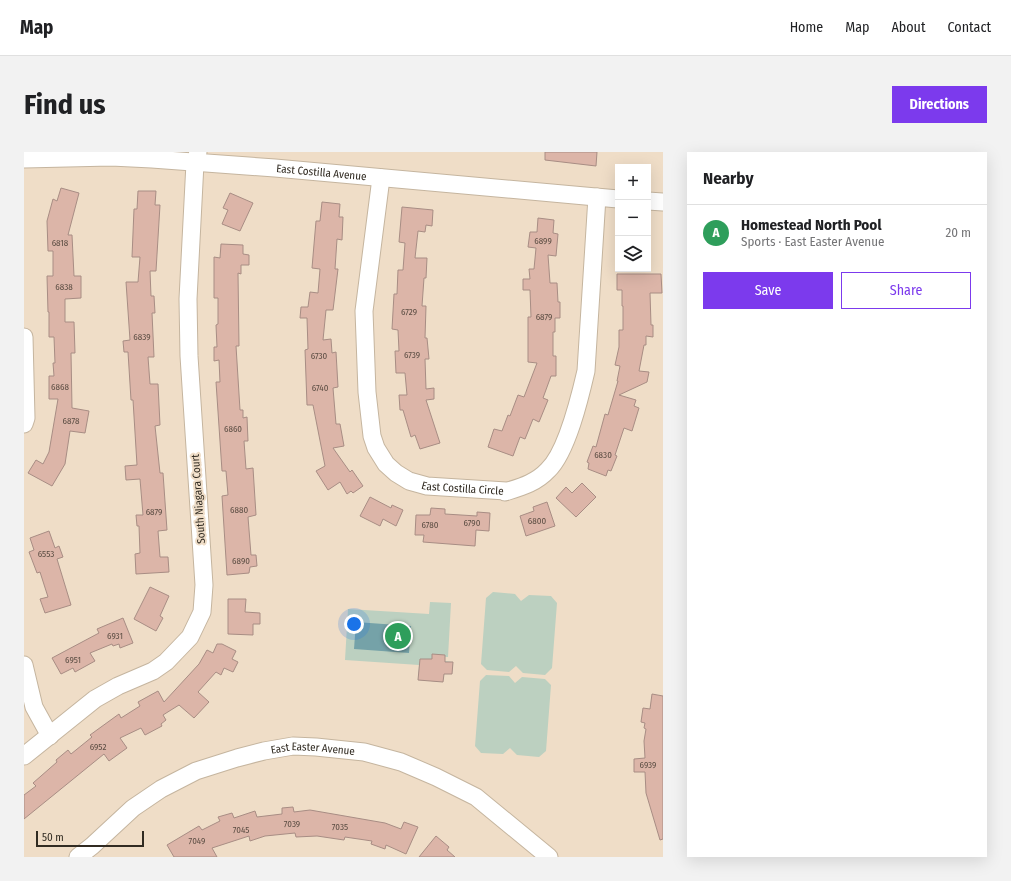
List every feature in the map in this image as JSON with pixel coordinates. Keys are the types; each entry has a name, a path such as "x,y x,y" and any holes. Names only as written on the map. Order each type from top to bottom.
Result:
{"street":[{"name":"East Costilla Avenue","path":"24,159 197,157 380,178 615,199"},
{"name":"South Niagara Court","path":"24,756 95,699 118,686 153,671 166,662 190,637 202,612 204,585 189,356 188,299 197,157"},
{"name":"East Costilla Circle","path":"380,178 364,311 367,392 372,436 376,448 386,464 396,473 409,481 427,486 506,491 505,492 534,482 548,471 556,461 580,398 586,371 597,197"},
{"path":"651,201 663,202"},
{"path":"24,337 26,418 24,424"},
{"path":"24,665 34,707 50,736"},
{"name":"East Easter Avenue","path":"78,857 133,808 160,788 196,771 237,758 293,746 364,752 401,762 429,774 476,797 549,857"}],"green space":[{"path":"493,592 515,594 521,601 529,595 551,596 557,603 552,668 545,675 523,673 516,666 509,672 487,670 481,664 486,598"},
{"path":"430,602 451,603 448,657 445,657 445,661 453,662 452,674 444,674 443,682 418,680 419,665 345,660 348,609 429,614"},
{"path":"486,675 509,676 515,683 522,677 545,679 551,685 546,751 539,757 517,755 510,748 503,754 481,753 475,746 480,681"}],"water":[{"path":"356,622 411,626 409,653 354,649"}],"building":[{"path":"545,152 597,152 596,166 545,160"},
{"path":"61,188 79,193 68,235 72,235 74,276 81,276 81,298 65,299 65,322 74,322 75,353 71,353 72,408 89,411 85,433 70,431 65,464 52,486 28,473 36,460 43,464 49,452 58,399 49,399 49,376 54,376 53,363 55,363 54,337 49,337 47,276 53,276 53,251 48,251 47,221 53,199 57,201"},
{"path":"138,191 156,191 155,205 160,205 156,271 150,271 151,296 154,296 155,313 152,313 154,357 148,357 150,384 158,384 160,425 155,426 160,473 163,473 167,530 158,531 160,557 168,557 169,572 136,574 135,554 140,553 139,526 137,526 136,515 143,515 140,479 126,480 125,466 137,465 128,352 124,352 123,341 130,340 126,282 138,282 140,257 132,257 134,209 137,209"},
{"path":"230,193 253,203 240,231 222,224 228,210 223,208"},
{"path":"322,202 340,204 339,217 343,217 342,240 337,239 335,269 338,269 333,310 326,310 323,340 331,339 332,353 336,352 338,387 333,388 336,424 340,424 344,446 333,448 350,472 352,470 363,486 353,493 351,491 347,494 340,482 328,490 316,471 325,466 313,405 307,405 305,350 308,349 307,318 300,318 301,307 308,307 310,292 318,293 320,269 312,268 316,221 320,221"},
{"path":"402,207 433,210 432,226 426,225 425,232 418,231 415,258 427,258 422,306 426,306 425,338 427,338 429,359 425,359 426,389 434,388 434,399 426,400 440,443 420,449 415,435 411,437 403,410 400,410 399,395 407,395 405,373 396,373 395,351 399,351 398,330 392,329 394,294 397,294 398,270 403,270 405,243 399,242"},
{"path":"538,218 554,220 553,233 558,234 556,256 548,255 550,283 557,283 558,302 560,302 560,318 555,318 555,332 553,332 553,356 556,356 556,376 551,376 543,398 548,400 539,422 533,419 525,439 520,437 513,456 488,447 494,429 502,431 508,415 510,416 518,395 524,397 537,363 528,362 528,317 531,317 530,290 523,290 523,279 530,279 529,269 534,269 536,248 528,247 530,232 537,232"},
{"path":"221,244 243,245 243,254 249,255 249,265 241,265 241,274 238,273 239,346 236,346 240,410 243,410 243,418 247,417 248,441 244,441 246,469 253,468 256,515 248,517 251,555 256,555 257,566 250,567 249,573 227,575 222,496 228,495 226,471 222,471 216,382 220,382 219,360 214,361 214,347 217,347 216,325 218,324 218,298 214,298 214,257 220,258"},
{"path":"617,274 661,274 662,293 650,293 653,337 646,336 646,345 644,345 639,371 649,372 647,382 619,395 636,400 634,406 639,408 632,431 624,428 615,455 617,456 611,471 608,470 606,476 588,469 589,463 587,462 593,446 596,447 605,414 608,415 618,381 620,366 615,365 619,347 619,330 623,330 623,306 622,290 617,290"},
{"path":"582,483 596,497 576,517 556,498 566,487 572,493"},
{"path":"370,497 391,508 392,505 403,510 396,526 383,519 380,526 360,516"},
{"path":"547,502 555,526 526,536 520,516 534,511 533,507"},
{"path":"431,508 445,509 445,514 477,516 477,512 490,513 489,531 476,530 475,546 423,542 424,535 415,535 416,515 430,515"},
{"path":"49,531 55,548 59,546 63,557 57,559 71,605 45,613 40,599 48,597 40,572 37,573 29,552 34,550 30,538"},
{"path":"150,587 169,596 160,616 163,618 156,631 134,619"},
{"path":"228,599 246,599 245,612 260,613 260,624 253,624 253,635 228,634"},
{"path":"123,618 133,643 120,648 119,644 113,646 112,644 90,653 95,661 75,672 73,668 61,674 52,658 99,633 97,629"},
{"path":"217,644 222,644 236,651 232,659 238,662 233,672 224,668 221,675 216,672 198,692 209,702 194,718 179,705 163,715 166,720 161,724 162,726 145,735 141,728 120,738 127,748 109,761 104,754 24,819 24,795 36,786 33,783 57,762 56,760 68,750 71,754 92,737 90,735 119,714 121,718 140,706 138,702 158,691 164,702 199,664 207,650 213,653"},
{"path":"432,654 445,655 445,662 453,662 452,674 444,674 443,682 418,680 420,659 432,659"},
{"path":"652,694 663,696 663,839 660,840 646,793 645,772 634,772 634,759 645,758 644,741 646,729 644,728 645,723 641,722 643,708 650,709"},
{"path":"293,807 294,812 310,810 385,823 401,829 404,822 418,827 406,854 386,845 385,849 371,844 372,841 345,837 344,840 317,836 296,837 295,833 265,836 250,841 249,836 212,848 217,857 174,857 167,845 199,826 202,830 220,821 218,817 232,813 234,818 255,811 257,817 282,814 282,808"},
{"path":"436,836 449,847 447,850 455,857 419,857"}],"place":[{"name":"Homestead North Pool","path":"398,636"}]}
